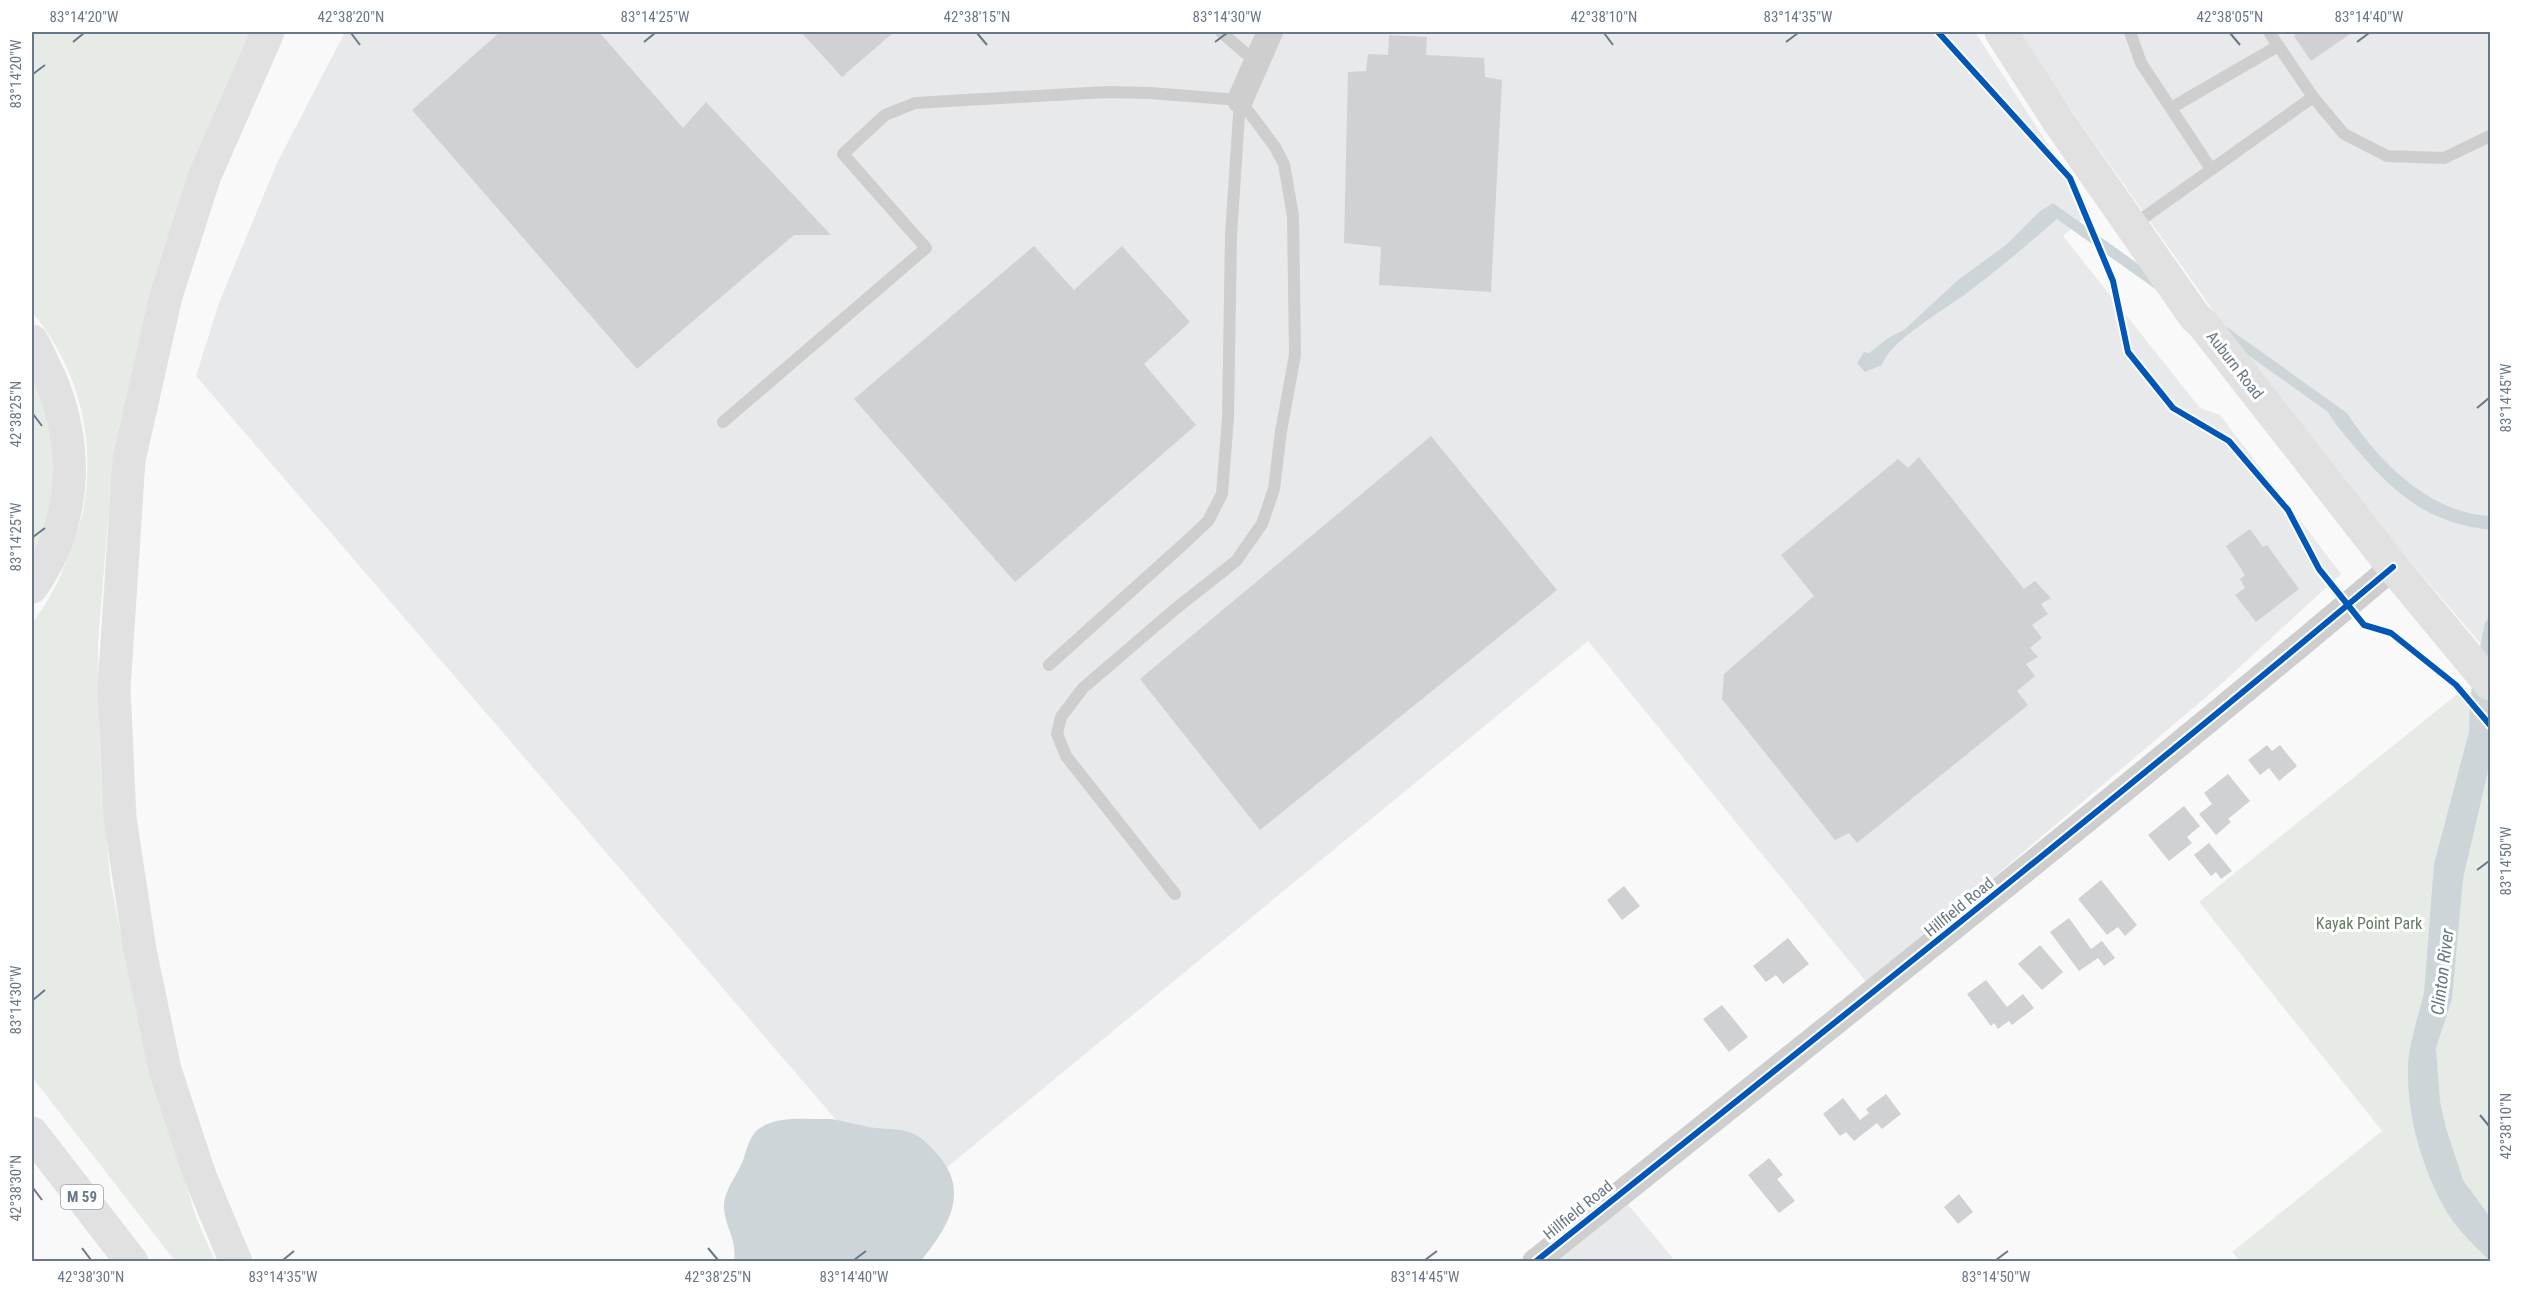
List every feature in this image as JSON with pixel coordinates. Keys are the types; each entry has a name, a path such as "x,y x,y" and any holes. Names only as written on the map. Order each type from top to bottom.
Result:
{"main road":[{"path":"236,1262 200,1176 163,1059 140,950 120,818 114,689 129,460 166,296 205,175 268,32"},
{"name":"Auburn Road","path":"2001,32 2059,122 2195,317 2393,567 2490,684"},
{"path":"32,341 63,409 71,456 65,516 45,567 32,587"},
{"name":"M 59","path":"32,1133 132,1262"}],"street":[{"path":"1240,100 1270,32"},
{"name":"Hillfield Road","path":"1535,1262 2020,875 2393,567"}],"lane":[{"path":"1221,32 1257,63"},
{"path":"2130,32 2141,63 2211,168"},
{"path":"2269,32 2313,97 2344,134 2387,156 2444,158 2490,136"},
{"path":"2171,108 2278,46"},
{"path":"723,422 926,248 843,154 885,115 915,103 1106,92 1240,100 1275,147 1284,164 1293,216 1295,355 1281,431 1274,489 1262,524 1236,561 1174,610 1083,688 1061,717 1057,734 1066,756 1175,894"},
{"path":"2132,226 2313,97"},
{"path":"1050,665 1208,521 1222,494 1228,406 1232,235 1240,100"}],"shaded area":[{"path":"345,32 1975,32 2091,211 2063,236 2200,408 2220,415 2341,574 2219,686 1868,984 1588,641 906,1201 196,376 219,303 277,163"},
{"path":"2019,32 2490,32 2490,617 2485,622 2481,644 2401,551 2256,371 2062,97"},
{"path":"1625,1201 1675,1261 1549,1262"}],"green space":[{"path":"33,32 253,32 119,445 108,520 98,643 100,758 110,879 138,1021 161,1106 196,1217 215,1261 175,1261 32,1077 32,623 56,585 65,565 81,520 87,485 85,432 73,382 49,334 32,312"},
{"path":"32,377 40,394 51,431 54,489 47,527 32,561"},
{"name":"Kayak Point Park","path":"2466,687 2490,733 2490,1261 2240,1261 2232,1252 2382,1131 2199,902"}],"water":[{"path":"2053,203 2347,413 2390,466 2426,495 2468,513 2490,516 2490,530 2450,521 2432,514 2402,495 2373,468 2328,412 2057,219 1975,287 1905,337 1895,346 1882,365 1865,372 1857,363 1864,352 1869,353 1888,338 1904,330 1958,280 2006,245 2039,212"},
{"name":"Clinton River","path":"2490,617 2490,762 2463,879 2452,999 2436,1048 2440,1101 2446,1128 2463,1180 2490,1217 2490,1261 2453,1221 2428,1173 2413,1121 2408,1085 2408,1059 2424,993 2434,864 2469,732 2470,698 2485,622"},
{"path":"790,1119 832,1119 908,1132 918,1136 938,1155 948,1169 953,1183 954,1197 947,1223 931,1249 921,1261 734,1261 734,1246 724,1203 753,1135 769,1123"}],"building":[{"path":"500,32 599,32 683,128 706,102 831,235 794,235 637,369 412,110"},
{"path":"801,32 894,32 842,77"},
{"path":"2299,32 2353,32 2311,61 2294,36"},
{"path":"1389,35 1427,37 1426,55 1484,58 1485,77 1502,80 1491,292 1379,285 1381,247 1344,243 1348,72 1366,71 1368,54 1388,55"},
{"path":"1034,246 1074,290 1122,246 1190,322 1144,364 1196,425 1015,582 854,399"},
{"path":"1431,436 1557,590 1260,830 1140,679"},
{"path":"1919,457 2024,589 2035,581 2051,598 2041,604 2048,614 2032,625 2042,638 2030,648 2038,657 2026,664 2035,676 2017,691 2028,705 1857,843 1849,833 1835,840 1722,699 1724,674 1814,596 1781,555 1898,459 1908,468"},
{"path":"2250,529 2263,547 2267,545 2299,589 2256,622 2235,595 2245,588 2240,579 2245,575 2226,546"},
{"path":"2267,745 2272,751 2280,745 2297,766 2279,781 2269,768 2260,775 2248,760"},
{"path":"2228,774 2250,801 2228,819 2231,822 2216,835 2199,814 2212,804 2204,793"},
{"path":"2184,806 2200,826 2187,837 2192,843 2169,861 2148,835"},
{"path":"2209,843 2232,871 2221,879 2216,872 2211,876 2194,855"},
{"path":"2101,880 2137,925 2125,936 2118,927 2107,935 2078,899"},
{"path":"1624,886 1640,906 1622,920 1607,900"},
{"path":"2069,918 2091,949 2102,941 2115,958 2104,966 2098,958 2079,971 2050,932"},
{"path":"1788,938 1809,964 1783,984 1776,975 1766,982 1753,966"},
{"path":"2040,945 2063,972 2042,990 2018,964"},
{"path":"1986,980 2007,1007 2023,994 2034,1008 2012,1025 2009,1021 1998,1029 1994,1023 1991,1026 1967,994"},
{"path":"1722,1005 1748,1037 1729,1052 1703,1019"},
{"path":"1886,1094 1901,1114 1882,1129 1877,1123 1854,1141 1846,1132 1840,1136 1823,1114 1843,1098 1860,1120 1869,1113 1866,1109"},
{"path":"1769,1158 1783,1175 1777,1179 1795,1201 1779,1213 1748,1175"},
{"path":"1959,1194 1973,1212 1958,1224 1944,1207"}],"cycle path":[{"path":"1938,32 2070,178 2113,281 2128,352 2173,408 2229,441 2288,510 2319,569 2364,625 2391,633 2456,685 2490,725"},
{"path":"1535,1262 2074,830 2393,567"}]}
